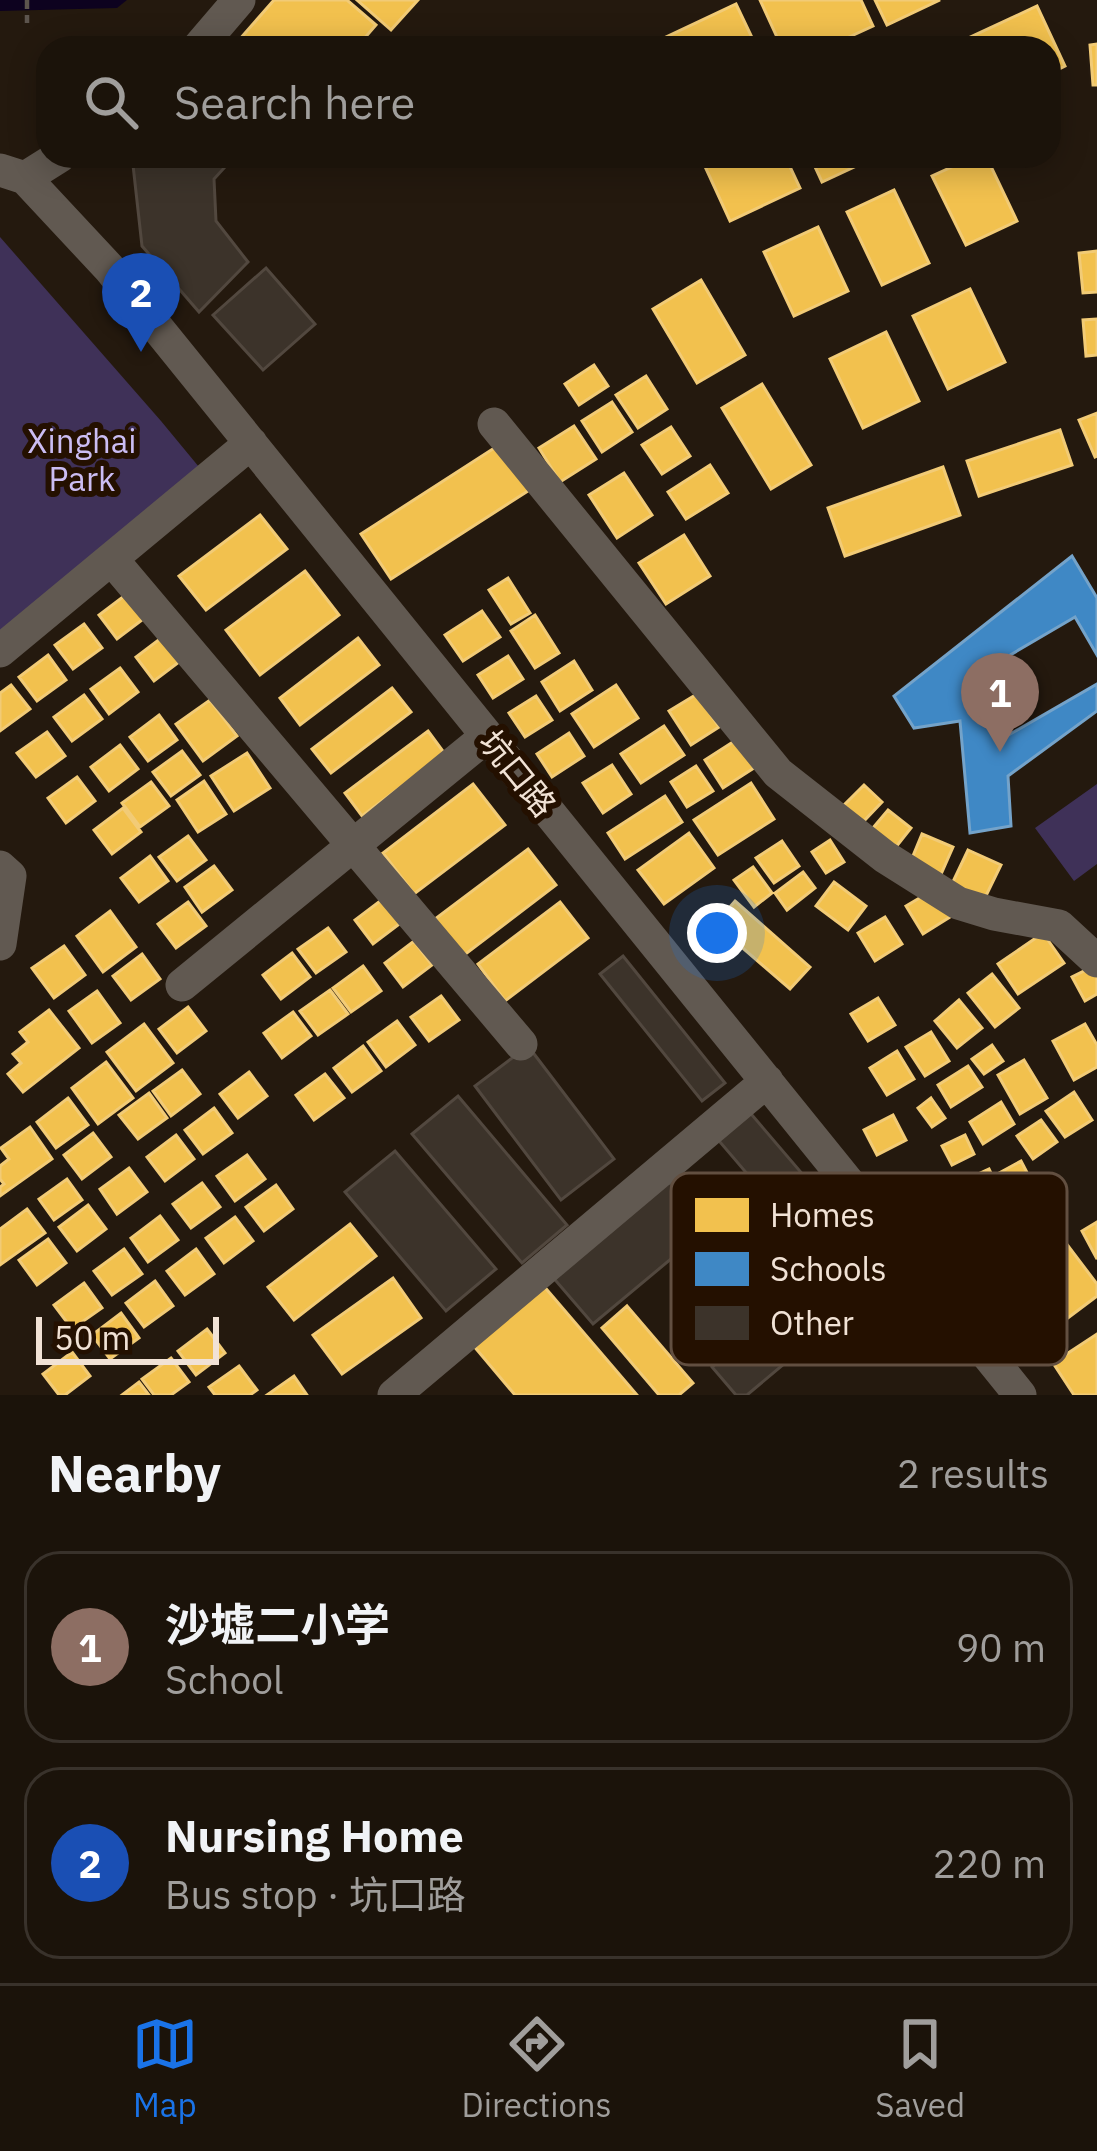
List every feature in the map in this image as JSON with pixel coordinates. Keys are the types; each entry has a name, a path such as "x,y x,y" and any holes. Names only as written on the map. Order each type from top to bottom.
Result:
{"street":[{"path":"208,36 239,0"},
{"name":"坑口路","path":"13,174 109,268 841,1173"},
{"path":"494,424 778,773 885,857 958,903 1059,926 1097,961"},
{"path":"0,651 251,443"},
{"path":"120,569 521,1044"},
{"path":"182,985 488,736"},
{"path":"0,867 10,876 0,944"},
{"path":"394,1395 767,1081"},
{"name":"坑口路","path":"996,1365 1020,1395"}],"path":[{"path":"26,0 27,23"}],"green space":[{"name":"Xinghai Park","path":"0,237 199,467 0,639"},
{"path":"1097,784 1097,864 1074,881 1035,828"}],"shaded area":[{"path":"0,0 127,0 117,8 0,11"}],"building: Homes":[{"path":"274,0 347,0 376,25 366,36 242,36"},
{"path":"357,0 418,0 391,30"},
{"path":"760,0 861,0 873,26 851,36 776,36"},
{"path":"875,0 940,0 887,25"},
{"path":"736,4 751,36 668,36"},
{"path":"1037,6 1051,36 973,36"},
{"path":"1097,44 1097,85 1093,85 1090,45"},
{"path":"706,168 791,168 800,188 730,221"},
{"path":"816,168 852,168 822,182"},
{"path":"950,168 992,168 1017,221 966,245 932,176"},
{"path":"894,190 929,263 882,285 847,212"},
{"path":"818,227 848,291 794,316 764,252"},
{"path":"1097,251 1097,292 1083,293 1079,253"},
{"path":"701,280 745,355 697,383 653,309"},
{"path":"970,289 1005,362 948,389 913,316"},
{"path":"1097,319 1097,355 1086,356 1083,320"},
{"path":"886,332 919,401 863,428 830,359"},
{"path":"594,365 608,386 579,405 565,384"},
{"path":"646,376 667,409 638,428 616,395"},
{"path":"762,384 811,465 771,489 722,408"},
{"path":"612,402 632,432 602,452 582,421"},
{"path":"1097,413 1097,456 1095,457 1079,420"},
{"path":"574,426 596,459 560,482 539,448"},
{"path":"671,427 690,456 662,474 642,445"},
{"path":"1060,430 1072,465 979,496 967,461"},
{"path":"502,443 531,489 391,579 361,534"},
{"path":"710,465 728,493 686,519 668,492"},
{"path":"943,467 960,515 845,556 828,508"},
{"path":"624,473 652,515 617,538 589,495"},
{"path":"260,515 287,549 206,610 179,576"},
{"path":"684,535 710,576 666,604 639,563"},
{"path":"305,571 339,615 260,675 226,630"},
{"path":"508,578 530,613 511,624 489,590"},
{"path":"128,593 146,617 117,639 99,615"},
{"path":"482,611 500,637 463,661 445,635"},
{"path":"535,615 559,653 535,668 511,631"},
{"path":"84,624 102,648 73,669 55,645"},
{"path":"165,635 183,659 154,681 136,657"},
{"path":"358,638 379,665 300,725 280,698"},
{"path":"48,655 66,680 37,701 19,677"},
{"path":"508,656 523,679 493,698 478,675"},
{"path":"574,661 592,690 560,711 542,682"},
{"path":"120,668 138,692 109,714 91,689"},
{"path":"11,685 30,709 0,731 0,693"},
{"path":"616,685 638,718 594,747 572,714"},
{"path":"392,688 411,712 331,773 312,749"},
{"path":"697,694 719,727 691,745 669,711"},
{"path":"84,695 102,719 72,741 54,717"},
{"path":"536,696 552,720 525,737 509,713"},
{"path":"210,700 237,736 203,761 176,724"},
{"path":"159,715 177,740 148,761 130,737"},
{"path":"664,726 684,755 641,783 621,754"},
{"path":"428,731 445,754 362,816 345,793"},
{"path":"47,732 65,756 36,777 17,753"},
{"path":"569,733 584,756 552,777 537,754"},
{"path":"739,738 757,766 723,788 705,760"},
{"path":"120,745 138,769 109,791 91,767"},
{"path":"182,751 200,775 171,796 153,772"},
{"path":"247,753 270,788 234,811 211,776"},
{"path":"612,765 631,794 603,813 583,783"},
{"path":"696,766 713,791 687,807 671,782"},
{"path":"77,777 95,801 66,823 48,798"},
{"path":"204,781 226,814 198,832 177,800"},
{"path":"151,782 169,806 140,827 122,803"},
{"path":"751,783 774,819 718,855 694,820"},
{"path":"473,784 505,825 414,894 383,853"},
{"path":"864,785 882,802 862,823 844,805"},
{"path":"665,796 682,822 625,859 608,833"},
{"path":"123,808 141,832 112,854 94,830"},
{"path":"888,810 911,828 896,847 872,829"},
{"path":"689,833 714,868 664,904 638,870"},
{"path":"922,834 953,847 938,881 908,868"},
{"path":"188,836 206,860 177,881 159,857"},
{"path":"830,840 844,862 826,873 812,852"},
{"path":"782,841 799,866 774,883 756,858"},
{"path":"528,849 556,885 463,956 435,919"},
{"path":"968,850 1001,865 981,906 949,890"},
{"path":"150,856 168,881 139,902 121,878"},
{"path":"214,866 232,890 202,912 185,887"},
{"path":"753,867 772,893 754,907 734,880"},
{"path":"803,872 815,888 787,910 775,893"},
{"path":"834,882 866,906 848,930 816,906"},
{"path":"933,890 950,917 923,934 906,906"},
{"path":"384,898 402,922 373,944 355,920"},
{"path":"735,901 810,967 790,989 715,924"},
{"path":"188,902 206,926 176,948 158,924"},
{"path":"560,902 588,938 505,1001 478,964"},
{"path":"110,911 136,947 103,972 77,936"},
{"path":"885,917 902,944 875,961 858,933"},
{"path":"328,928 346,952 316,973 298,949"},
{"path":"1043,933 1064,963 1018,994 998,964"},
{"path":"414,941 432,965 403,987 385,963"},
{"path":"64,946 85,975 54,998 32,968"},
{"path":"292,953 310,977 281,999 263,975"},
{"path":"142,954 160,979 131,1000 113,976"},
{"path":"363,966 381,991 351,1012 333,988"},
{"path":"1092,967 1097,994 1085,1001 1072,977"},
{"path":"992,974 1019,1008 995,1027 968,993"},
{"path":"330,990 348,1014 318,1035 300,1011"},
{"path":"97,991 120,1023 92,1043 69,1011"},
{"path":"441,996 459,1020 429,1041 411,1017"},
{"path":"878,998 895,1025 868,1041 851,1014"},
{"path":"959,1000 982,1028 957,1048 935,1021"},
{"path":"188,1007 206,1031 177,1053 159,1029"},
{"path":"49,1010 79,1048 23,1092 8,1074 21,1063 13,1054 28,1042 20,1032"},
{"path":"293,1012 311,1036 282,1058 264,1033"},
{"path":"397,1021 415,1045 386,1067 368,1042"},
{"path":"144,1024 173,1063 136,1091 107,1052"},
{"path":"1085,1024 1097,1045 1097,1067 1074,1080 1053,1041"},
{"path":"931,1032 949,1061 925,1076 906,1047"},
{"path":"992,1045 1003,1061 984,1074 972,1059"},
{"path":"363,1046 381,1071 352,1092 334,1068"},
{"path":"897,1051 914,1079 887,1095 870,1068"},
{"path":"1024,1060 1047,1098 1020,1114 998,1075"},
{"path":"106,1062 133,1098 98,1124 72,1088"},
{"path":"968,1066 982,1087 951,1107 938,1085"},
{"path":"182,1070 200,1094 171,1116 153,1091"},
{"path":"249,1072 267,1096 238,1118 220,1094"},
{"path":"325,1074 344,1098 314,1120 296,1095"},
{"path":"1074,1092 1092,1120 1065,1137 1046,1111"},
{"path":"149,1093 167,1118 138,1139 119,1115"},
{"path":"68,1098 88,1125 56,1148 37,1122"},
{"path":"931,1098 945,1118 932,1127 918,1108"},
{"path":"1001,1102 1014,1124 983,1144 970,1122"},
{"path":"214,1108 232,1133 203,1154 185,1130"},
{"path":"893,1115 906,1140 877,1155 864,1130"},
{"path":"1041,1120 1057,1142 1033,1159 1017,1136"},
{"path":"30,1127 52,1159 0,1196 4,1184 0,1166 9,1159 1,1148"},
{"path":"93,1133 111,1157 82,1179 64,1155"},
{"path":"176,1135 194,1159 165,1181 147,1157"},
{"path":"965,1135 974,1154 952,1165 942,1146"},
{"path":"247,1155 265,1179 235,1201 217,1176"},
{"path":"1021,1161 1027,1173 999,1173"},
{"path":"129,1168 147,1192 117,1214 100,1189"},
{"path":"67,1179 82,1200 54,1220 39,1199"},
{"path":"202,1183 220,1207 191,1228 173,1204"},
{"path":"276,1185 293,1209 264,1231 246,1207"},
{"path":"88,1205 106,1229 77,1251 59,1227"},
{"path":"27,1209 45,1233 0,1265 0,1229"},
{"path":"160,1216 178,1240 148,1262 131,1238"},
{"path":"235,1217 253,1241 224,1263 206,1238"},
{"path":"1097,1222 1097,1259 1082,1231"},
{"path":"350,1224 376,1256 294,1320 268,1287"},
{"path":"48,1239 66,1263 37,1285 19,1260"},
{"path":"1067,1244 1097,1284 1097,1296 1067,1319"},
{"path":"124,1249 142,1274 112,1295 94,1271"},
{"path":"196,1249 214,1274 185,1295 167,1271"},
{"path":"393,1278 421,1318 342,1374 313,1335"},
{"path":"155,1281 173,1306 144,1327 126,1303"},
{"path":"84,1283 102,1308 72,1329 54,1305"},
{"path":"542,1284 637,1395 515,1395 472,1344"},
{"path":"627,1306 671,1357 671,1365 678,1365 693,1383 679,1395 659,1395 602,1328"},
{"path":"121,1313 139,1338 110,1359 92,1335"},
{"path":"207,1329 225,1353 196,1375 178,1351"},
{"path":"1097,1334 1097,1395 1074,1395 1054,1365 1067,1365 1067,1354"},
{"path":"72,1352 90,1376 59,1395 43,1374"},
{"path":"171,1358 189,1382 171,1395 154,1395 142,1379"},
{"path":"239,1366 257,1390 250,1395 215,1395 209,1387"},
{"path":"294,1376 307,1395 267,1395"},
{"path":"139,1382 149,1395 122,1395"}],"building: Schools":[{"path":"1072,556 1097,598 1097,655 1075,617 971,678 1005,737 1097,684 1097,711 1008,776 1011,826 970,833 960,721 914,728 894,696"}],"building: Other":[{"path":"133,168 224,168 214,179 216,221 248,262 199,312 142,246"},
{"path":"266,268 315,324 263,370 213,315"},
{"path":"623,956 725,1083 702,1101 600,974"},
{"path":"528,1046 614,1159 561,1200 475,1086"},
{"path":"458,1096 567,1225 522,1263 412,1134"},
{"path":"746,1108 802,1173 746,1173 714,1135"},
{"path":"395,1151 496,1269 446,1311 345,1192"},
{"path":"665,1177 671,1184 671,1259 593,1324 550,1274"},
{"path":"783,1365 747,1395 736,1395 712,1367"}],"place":[{"name":"Nursing Home","path":"141,352"},
{"name":"沙墟二小学","path":"1000,752"}]}
